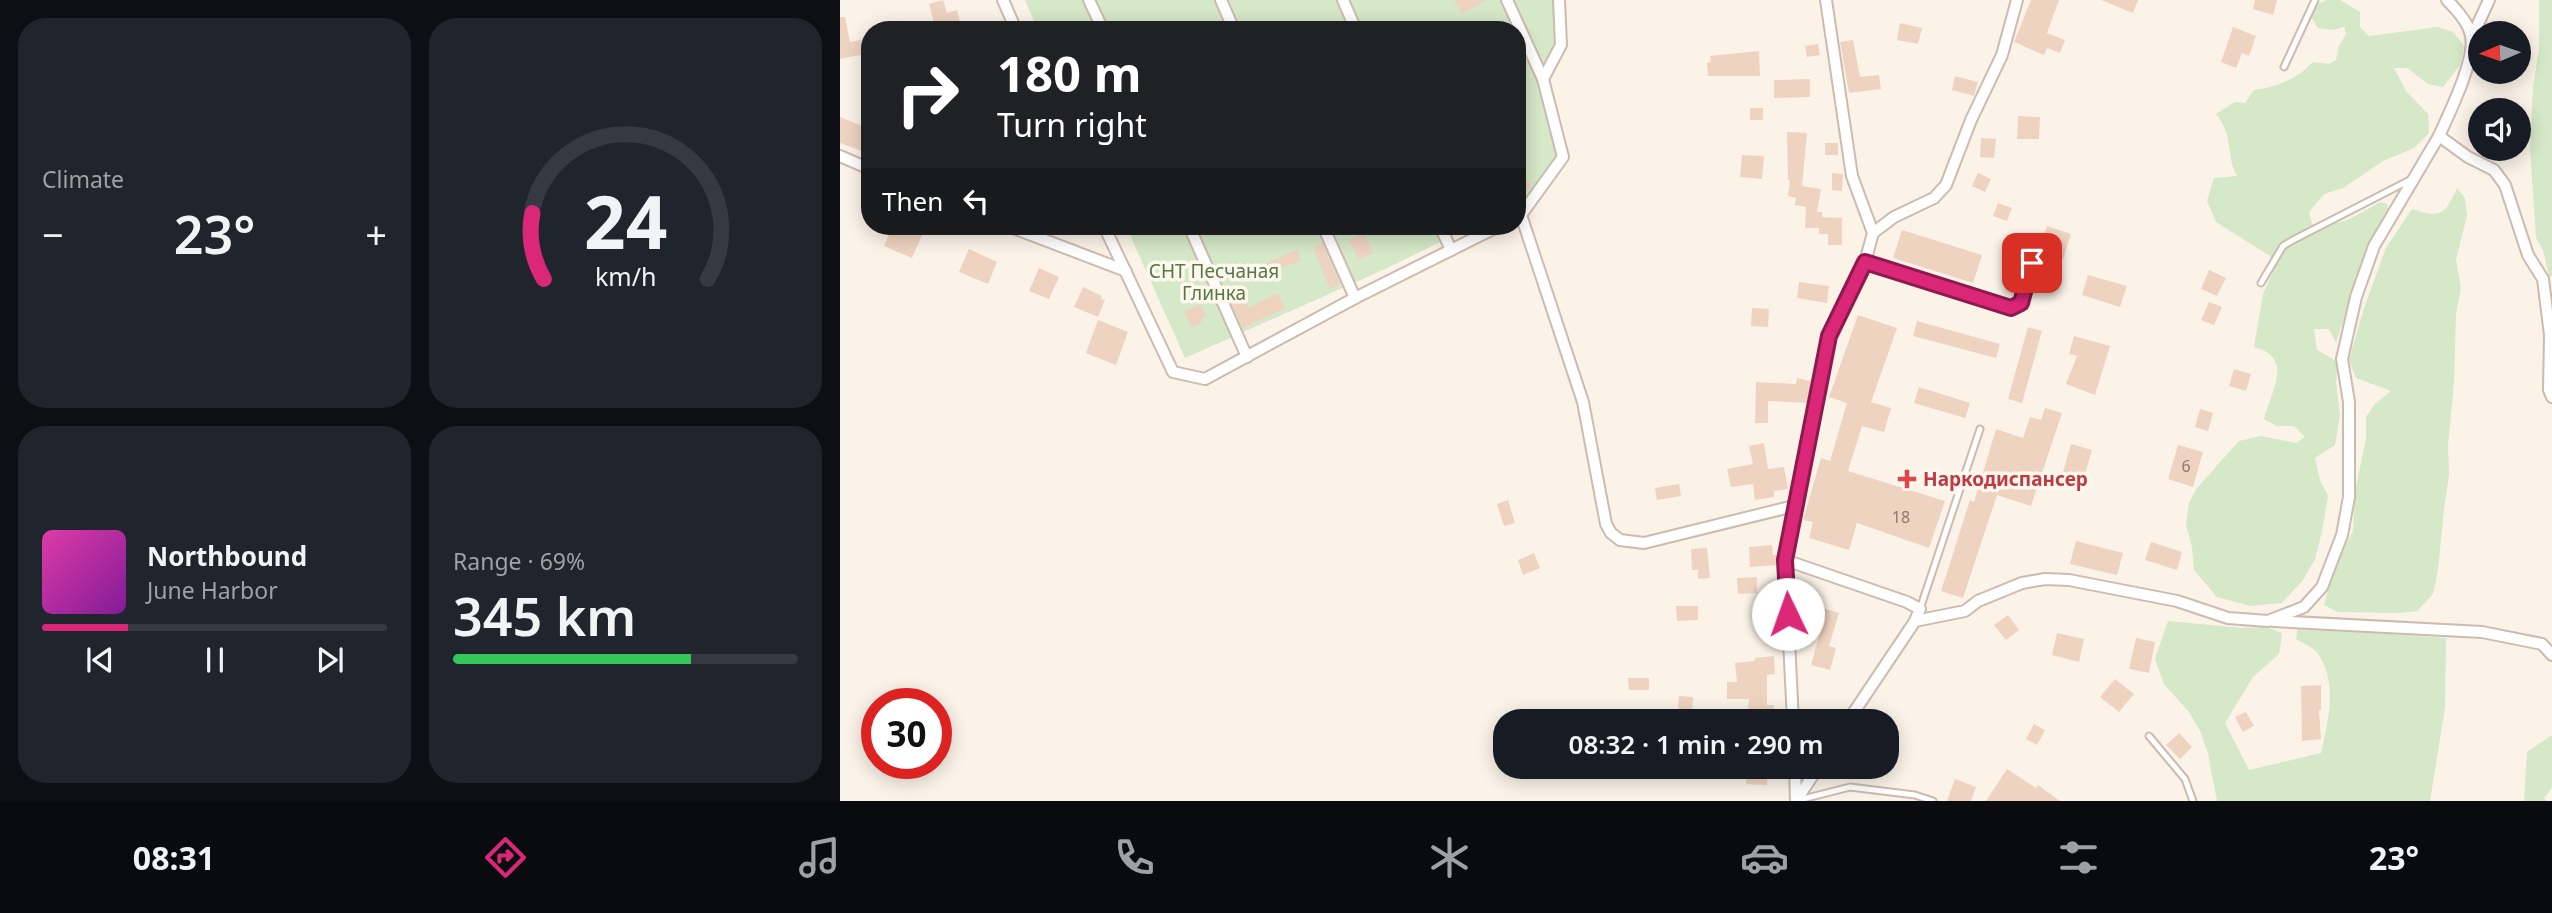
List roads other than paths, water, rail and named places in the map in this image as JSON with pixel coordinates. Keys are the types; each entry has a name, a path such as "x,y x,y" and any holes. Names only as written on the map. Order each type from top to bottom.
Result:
{"street":[{"path":"1003,0 1012,21"},
{"path":"1090,0 1099,21"},
{"path":"1221,0 1230,21"},
{"path":"1343,0 1352,21"},
{"path":"1507,0 1517,21"},
{"path":"1543,79 1561,45 1559,0"},
{"path":"1792,709 1785,560 1794,506 1829,336 1865,262 1873,233 1852,176 1826,0"},
{"path":"1873,233 1894,217 1934,198 1946,185 1971,120 2002,55 2017,0"},
{"path":"2447,0 2458,10 2468,29"},
{"path":"2479,21 2489,0"},
{"path":"1526,42 1543,79 1563,157 1526,207"},
{"path":"2268,621 2304,607 2322,587 2342,535 2349,497 2349,470 2348,402 2342,359 2356,297 2374,246 2439,136 2468,64"},
{"path":"2439,136 2468,157 2494,170 2505,185 2528,256 2543,279 2550,335 2549,390 2552,397"},
{"path":"840,156 861,165"},
{"path":"1031,235 1126,271"},
{"path":"1108,235 1173,372 1205,379 1355,298 1481,235"},
{"path":"1193,235 1247,356"},
{"path":"1327,235 1355,298"},
{"path":"1444,235 1451,250"},
{"path":"1526,235 1583,402 1602,514 1611,533 1620,540 1644,543 1794,506"},
{"path":"1785,560 1908,602 1920,610 1856,709"},
{"path":"1915,621 1965,611 1978,601 2022,583 2045,579 2069,580 2177,601 2228,618 2482,632 2542,644 2552,654"},
{"path":"1795,779 1796,801"},
{"path":"1796,801 1810,779"}],"lane":[{"path":"2284,67 2315,0"},
{"path":"2261,283 2283,246 2416,176"},
{"path":"1865,262 2011,308 2021,303 2032,263"},
{"path":"1920,610 1980,429"},
{"path":"2149,736 2185,779 2193,801"},
{"path":"1796,801 1850,787 1915,795 1933,801"}],"place":[{"name":"Наркодиспансер","path":"1907,479"}],"park label":[{"name":"СНТ Песчаная Глинка","path":"1214,282"}]}
